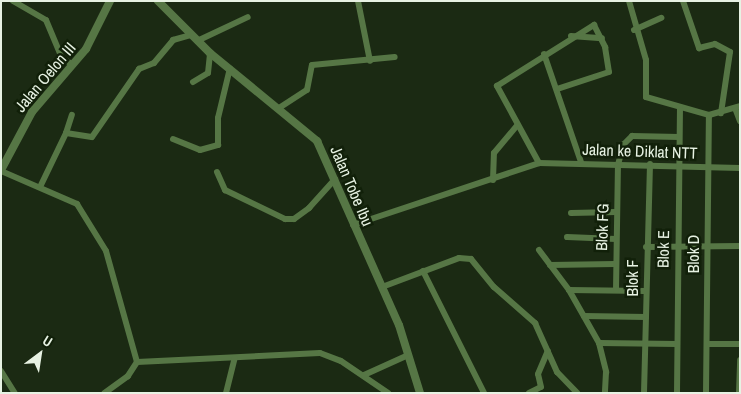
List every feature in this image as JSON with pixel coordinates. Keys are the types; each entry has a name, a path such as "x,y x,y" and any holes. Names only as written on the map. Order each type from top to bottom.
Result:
{"street":[{"path":"13,1 46,20 62,58 73,66"},
{"name":"Jalan Oelon III","path":"1,170 32,112 73,66 110,1"},
{"name":"Jalan Tobe Ibu","path":"158,1 210,53 317,141 382,287 408,355 420,393"},
{"path":"358,1 370,61"},
{"path":"629,1 634,30 646,60 646,96 709,115 721,114 738,107 740,121"},
{"path":"683,1 698,48 715,44 730,52 721,114"},
{"path":"66,133 92,137 139,69 154,63 173,40 194,38 248,17"},
{"path":"634,30 661,18"},
{"path":"538,162 497,86 592,24 602,38 609,72 557,88"},
{"path":"571,36 602,38"},
{"path":"193,82 208,73 210,53"},
{"path":"544,54 581,162"},
{"path":"278,108 307,90 312,65 370,61 395,56"},
{"path":"174,139 200,150 218,145 218,118 230,68"},
{"name":"Blok E","path":"677,393 677,247 680,106"},
{"path":"41,185 66,133 72,115"},
{"name":"Blok D","path":"706,393 706,246 709,115"},
{"path":"492,180 494,154 517,126"},
{"name":"Blok FG","path":"616,290 618,165 629,137 679,137"},
{"name":"Jalan ke Diklat NTT","path":"354,225 492,180 538,162 740,168"},
{"name":"Blok F","path":"644,393 646,247 650,164"},
{"path":"1,170 41,185 77,204 106,250 137,362 128,376 105,393"},
{"path":"217,172 225,190 284,219 304,212 335,180"},
{"path":"571,213 616,212"},
{"path":"567,238 616,239"},
{"path":"646,247 740,246"},
{"path":"539,250 569,290 599,343 606,372 605,393"},
{"path":"382,287 459,258 471,259 494,287 536,323 558,372 577,393"},
{"path":"550,265 615,264"},
{"path":"423,271 484,393"},
{"path":"569,290 645,291"},
{"path":"584,316 646,317"},
{"path":"599,343 677,344"},
{"path":"707,344 740,344"},
{"path":"529,393 542,390 538,374 548,351"},
{"path":"137,362 320,353 364,375 388,393"},
{"path":"364,375 408,355"},
{"path":"226,393 235,358"},
{"path":"739,393 740,360"},
{"path":"1,371 14,393"}]}
